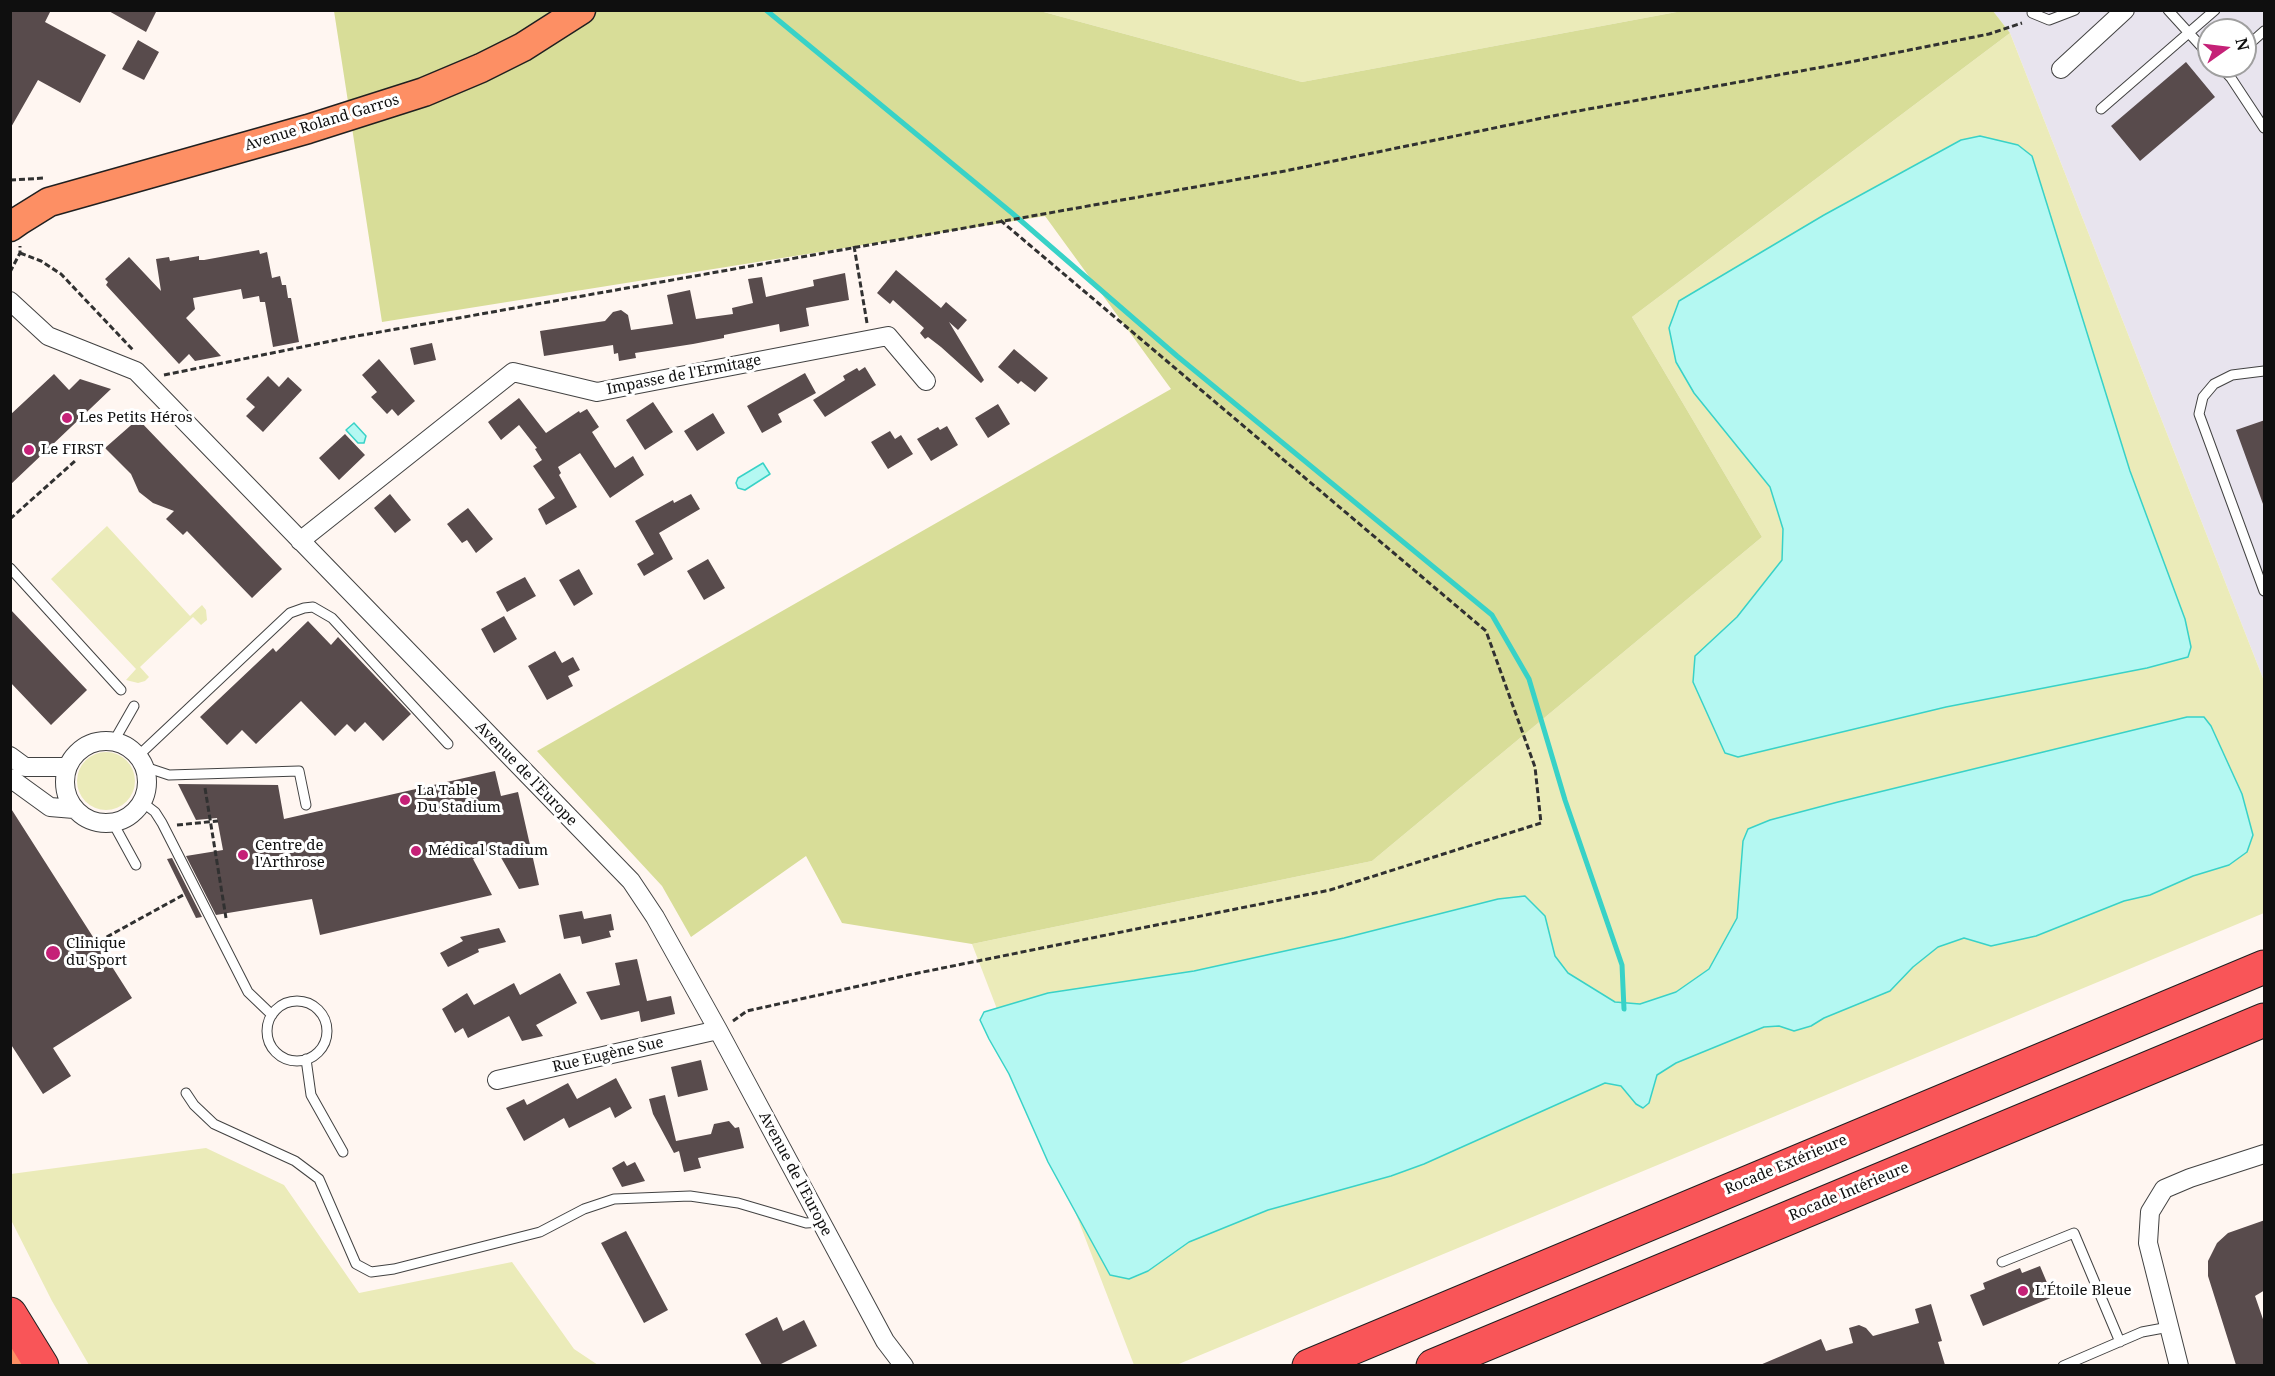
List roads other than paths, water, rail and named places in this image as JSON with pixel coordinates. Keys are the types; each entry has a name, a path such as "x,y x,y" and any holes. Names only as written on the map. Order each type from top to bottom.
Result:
{"highway":[{"name":"Rocade Extérieure","path":"1309,1365 2265,967"},
{"name":"Rocade Intérieure","path":"1433,1365 2265,1020"},
{"path":"10,1314 42,1365"}],"main road":[{"name":"Avenue Roland Garros","path":"10,227 49,202 308,129 424,92 482,68 523,47 581,10"},
{"name":"Avenue Roland Garros","path":"10,200 49,202"},
{"path":"10,1352 18,1365"}],"street":[{"path":"2061,69 2125,10"},
{"name":"Avenue de l'Europe","path":"10,301 48,336 136,371 631,881 655,917 718,1030 885,1341 904,1365"},
{"name":"Impasse de l'Ermitage","path":"300,542 513,372 597,392 888,336 926,381"},
{"path":"99,741 114,741 127,746 141,762 147,782 146,793 133,813 121,821 99,823 85,818 67,799 64,784 67,767 70,759 80,749 99,741"},
{"path":"10,756 24,767 67,767"},
{"path":"10,778 50,807 74,809"},
{"name":"Rue Eugène Sue","path":"497,1080 718,1030"},
{"path":"2179,1365 2148,1243 2150,1212 2164,1189 2190,1178 2265,1154"}],"lane":[{"path":"2032,13 2049,20 2075,10"},
{"path":"2168,10 2197,42"},
{"path":"2101,109 2215,10"},
{"path":"2231,78 2265,128"},
{"path":"2265,371 2232,375 2214,384 2203,397 2199,414 2265,591"},
{"path":"10,568 121,690"},
{"path":"306,805 299,771 169,775 141,762 290,614 313,607 332,618 448,744"},
{"path":"114,741 134,706"},
{"path":"142,802 162,823 248,992 272,1015"},
{"path":"113,823 136,865"},
{"path":"297,1001 316,1007 326,1023 326,1041 315,1055 306,1059 289,1059 274,1049 267,1032 272,1015 279,1007 297,1001"},
{"path":"306,1059 311,1095 342,1152"},
{"path":"186,1093 194,1105 214,1124 295,1161 318,1179 356,1264 371,1272 394,1269 540,1232 584,1209 614,1199 690,1196 738,1203 806,1223 821,1222"},
{"path":"2002,1262 2074,1233 2120,1342"},
{"path":"2062,1365 2142,1332 2169,1327"}],"water":[{"path":"1980,136 2018,145 2032,156 2130,471 2185,619 2191,647 2188,657 2147,668 1946,707 1738,757 1725,753 1693,682 1695,656 1737,617 1782,560 1783,529 1770,487 1694,393 1676,362 1669,328 1679,301 1824,215 1961,140"},
{"path":"354,423 366,436 364,443 358,443 346,430"},
{"path":"763,463 770,474 745,490 738,488 736,483 738,478"},
{"path":"2187,717 2204,717 2211,726 2242,794 2253,835 2247,852 2229,865 2193,876 2150,895 2124,901 2036,936 1991,946 1964,938 1938,947 1913,967 1890,991 1824,1018 1811,1026 1794,1031 1779,1026 1764,1027 1676,1063 1657,1075 1649,1103 1643,1108 1636,1104 1621,1086 1605,1083 1424,1164 1391,1176 1268,1210 1189,1242 1148,1271 1129,1279 1110,1275 1048,1162 1009,1074 980,1020 984,1012 1048,993 1194,971 1344,938 1498,899 1525,896 1545,916 1555,956 1568,973 1615,1002 1640,1004 1676,992 1709,969 1737,918 1743,841 1748,829 1770,820 1838,802"}],"waterway":[{"path":"766,10 1012,213 1177,356 1492,615 1529,679 1565,800 1622,965 1624,1009"}],"place":[{"name":"Les Petits Héros","path":"67,418"},
{"name":"Le FIRST","path":"29,450"},
{"name":"La Table Du Stadium","path":"405,800"},
{"name":"Médical Stadium","path":"416,851"},
{"name":"Centre de l'Arthrose","path":"243,855"},
{"name":"Clinique du Sport","path":"53,953"},
{"name":"L'Étoile Bleue","path":"2023,1291"}]}
